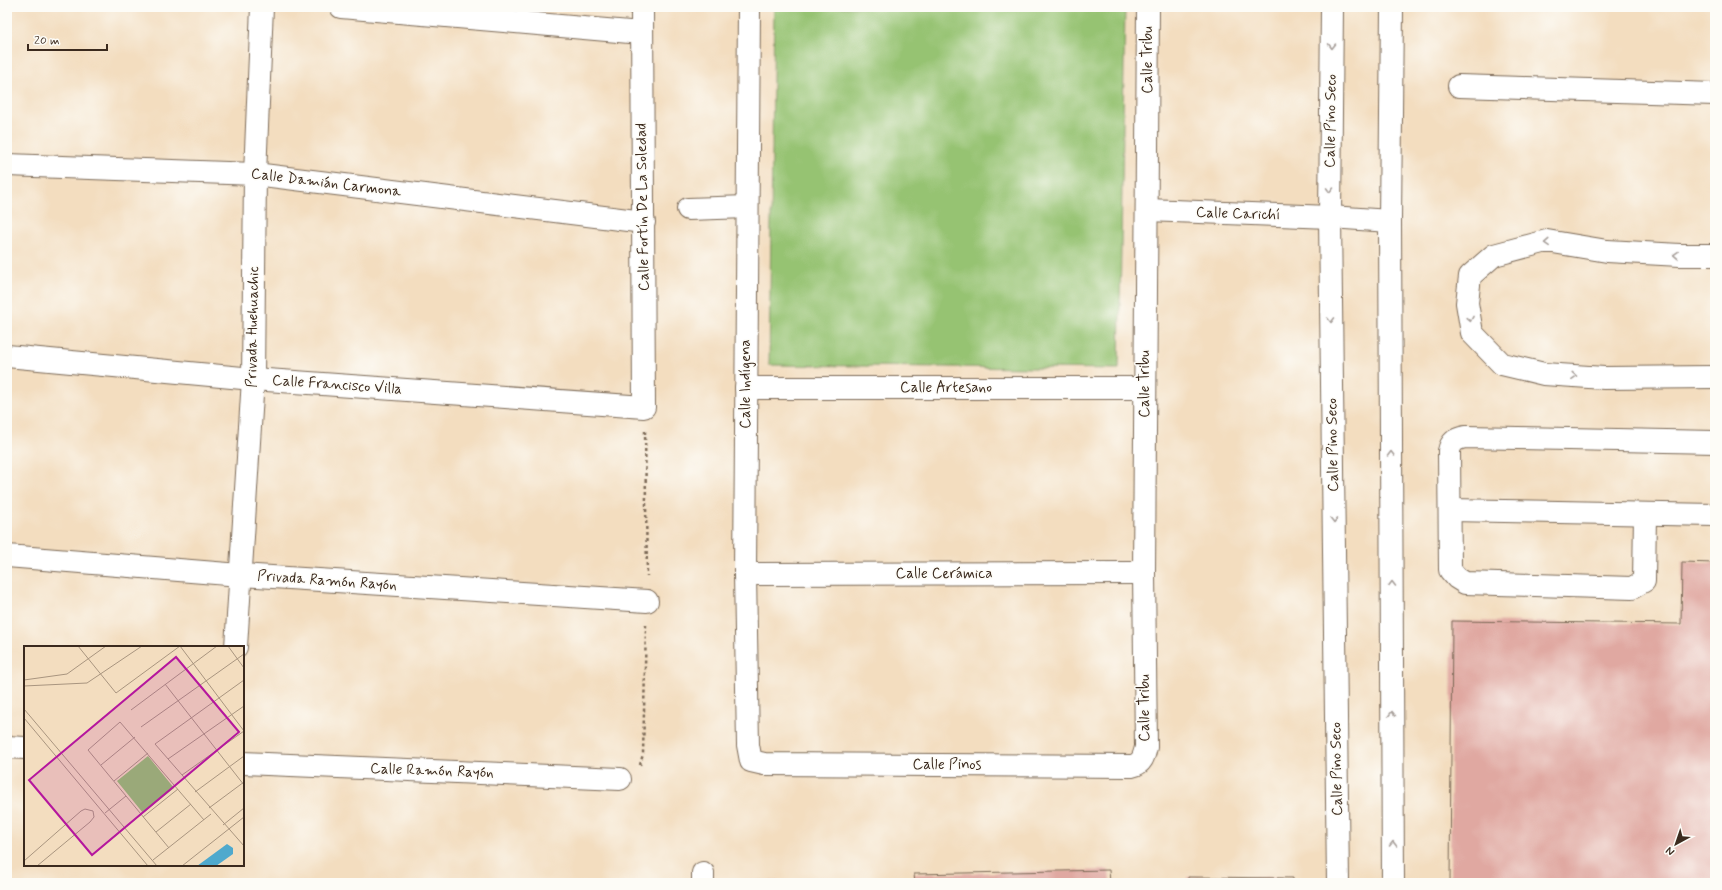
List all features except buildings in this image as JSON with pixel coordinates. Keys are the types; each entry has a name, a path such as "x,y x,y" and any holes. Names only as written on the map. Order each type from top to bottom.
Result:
{"street":[{"name":"Privada Huehuachic","path":"236,646 253,379 255,174 262,7"},
{"path":"341,7 641,32"},
{"name":"Calle Fortín De La Soledad","path":"642,7 644,407"},
{"name":"Calle Indígena","path":"749,7 745,574 748,745 751,761"},
{"name":"Calle Tribu","path":"1141,761 1146,747 1144,573 1148,7"},
{"name":"Calle Pino Seco","path":"1332,7 1330,217 1338,883"},
{"path":"1392,7 1390,221 1393,883"},
{"path":"1459,86 1715,94"},
{"name":"Calle Damián Carmona","path":"7,165 255,174 644,222"},
{"path":"688,209 748,207"},
{"name":"Calle Carichí","path":"1147,210 1330,217 1390,221"},
{"path":"1715,255 1680,255 1607,251 1547,241 1494,255 1470,276 1467,303 1472,333 1502,364 1544,374 1604,378 1715,377"},
{"name":"Calle Francisco Villa","path":"7,356 253,379 644,407"},
{"name":"Calle Artesano","path":"746,388 1145,388"},
{"path":"1645,514 1644,581 1632,588 1465,583 1457,578 1450,570 1449,451 1454,441 1460,438 1715,442"},
{"path":"1450,510 1715,515"},
{"name":"Privada Ramón Rayón","path":"7,556 240,575 647,601"},
{"name":"Calle Cerámica","path":"745,574 1144,573"},
{"path":"7,747 24,748"},
{"name":"Calle Pinos","path":"751,761 764,764 1116,766 1135,765 1141,761"},
{"name":"Calle Ramón Rayón","path":"244,763 620,779"}],"green space":[{"path":"774,7 1125,7 1119,369 769,365"}]}
